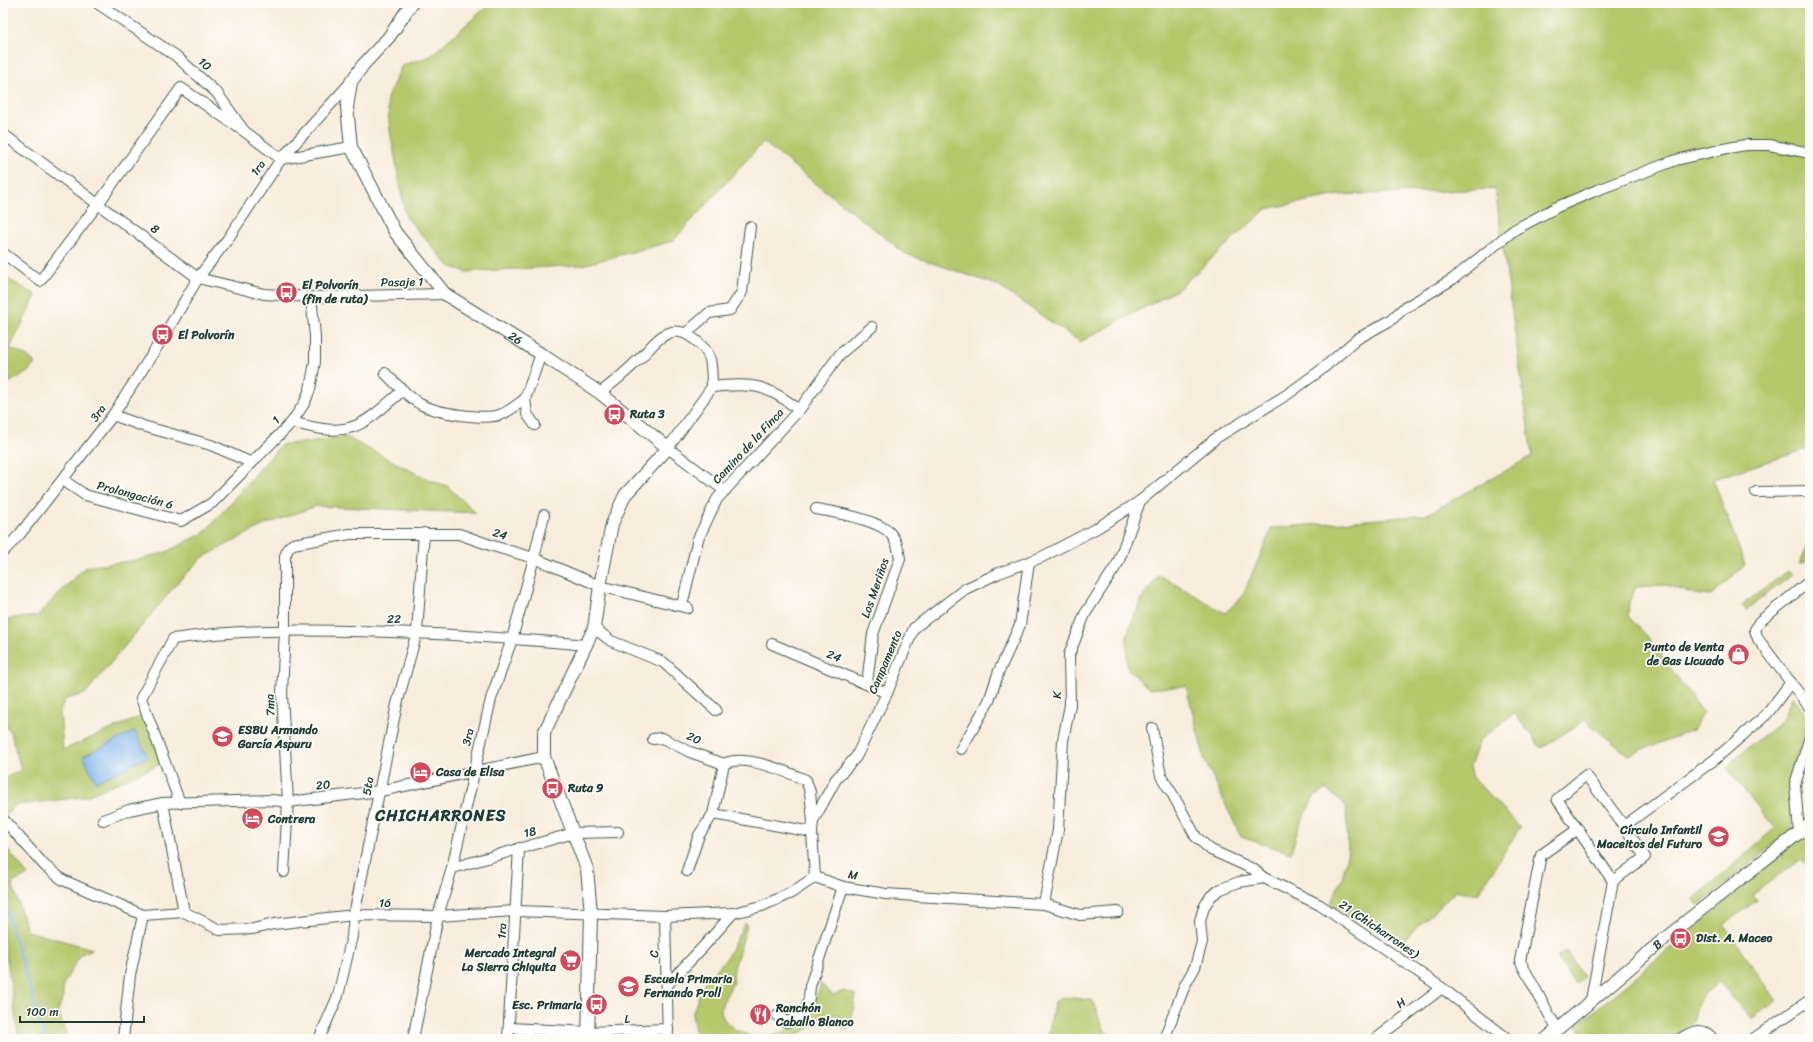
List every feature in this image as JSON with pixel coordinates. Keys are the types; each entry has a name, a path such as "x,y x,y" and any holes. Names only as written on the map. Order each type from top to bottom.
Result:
{"street":[{"name":"10","path":"97,3 182,62 217,93 244,131 281,159"},
{"path":"281,159 351,147 347,107 351,82 363,65 389,37 412,3"},
{"name":"1ra","path":"198,278 226,240 281,159 351,82"},
{"path":"3,253 40,281 98,204 181,88 244,131"},
{"name":"8","path":"3,134 198,278 264,294 311,297"},
{"name":"Campamento","path":"815,877 812,832 813,821 836,779 856,757 887,693 914,628 964,589 999,573 1042,557 1097,528 1140,501 1216,438 1288,394 1321,370 1357,339 1391,320 1403,309 1453,279 1514,230 1597,190 1676,160 1746,145 1769,145 1810,153"},
{"name":"26","path":"351,147 395,232 445,294 542,354 600,393 668,448 725,491"},
{"path":"686,333 709,313 730,310 742,292 750,227"},
{"name":"3ra","path":"3,552 20,534 113,415 164,336 198,278"},
{"name":"Pasaje 1","path":"311,297 445,294"},
{"name":"1","path":"181,521 212,503 292,422 305,402 313,377 315,336 311,297"},
{"name":"Camino de la Finca","path":"685,607 698,538 717,499 799,410 840,354 872,327"},
{"path":"588,1036 591,913 587,869 544,757 544,733 594,628 600,586 612,524 625,495 668,448 712,387 710,354 702,345 686,333 678,331 669,332 662,336 637,362 600,393"},
{"path":"535,425 527,414 525,399 542,354"},
{"path":"385,373 403,390 422,404 437,410 477,417 491,417 502,414 525,399"},
{"path":"712,387 737,384 760,387 782,396 799,410"},
{"path":"292,422 323,429 348,429 366,421 403,390"},
{"path":"113,415 143,426 211,444 252,463"},
{"name":"Prolongación 6","path":"63,480 85,495 181,521"},
{"path":"1756,492 1810,491"},
{"name":"K","path":"1044,904 1058,830 1063,740 1070,705 1069,655 1085,614 1118,563 1140,501"},
{"name":"Los Meriños","path":"816,509 838,513 880,527 889,532 898,546 900,559 873,634 867,683"},
{"name":"3ra","path":"413,1039 438,916 452,868 473,771 491,699 512,639 534,558 544,514"},
{"name":"5ta","path":"319,1039 338,996 352,936 354,915 397,704 416,632 424,533"},
{"name":"24","path":"298,542 350,534 459,534 534,558 600,586 685,607"},
{"name":"7ma","path":"284,872 288,802 282,694 285,630 285,556 289,547 298,542"},
{"path":"961,749 989,701 999,671 1020,625 1030,562"},
{"path":"1808,587 1759,622 1755,630 1758,639 1810,708"},
{"path":"594,628 611,641 663,662 716,710"},
{"name":"22","path":"180,803 141,698 173,639 200,635 285,630 416,632 587,645"},
{"name":"24","path":"772,644 867,683 887,693"},
{"path":"1624,826 1714,760 1744,735 1767,714 1791,682"},
{"name":"21 (Chicharrones)","path":"1152,728 1161,776 1174,795 1196,837 1211,850 1253,869 1264,878 1320,905 1442,988 1508,1039"},
{"path":"1799,833 1795,784 1810,737"},
{"name":"20","path":"653,739 662,738 690,752 724,764"},
{"name":"20","path":"103,820 129,810 163,803 272,800 288,802 380,791 544,757"},
{"path":"687,870 699,835 713,814 724,764 735,759 775,767 806,780 810,792 813,821"},
{"path":"1591,1000 1613,881 1645,857 1586,775 1557,799 1613,881"},
{"path":"3,819 45,866 63,880 144,915 184,912 163,803"},
{"path":"713,814 812,832"},
{"name":"B","path":"1546,1039 1664,939 1810,824"},
{"path":"1557,1029 1520,961 1541,855 1578,829"},
{"name":"18","path":"452,868 574,833 618,832"},
{"name":"1ra","path":"508,1039 510,1028 519,848"},
{"path":"591,913 665,916 733,913 762,906 791,893 815,877"},
{"name":"M","path":"815,877 843,887 886,894 1044,904 1080,915 1118,912"},
{"path":"1164,1039 1185,985 1195,967 1202,942 1200,921 1204,907 1211,896 1221,889 1239,882 1264,878"},
{"path":"777,1016 786,1022 798,1018 805,1011 810,1002 810,986 843,887"},
{"name":"16","path":"184,912 220,930 253,929 274,924 354,915 438,916 516,911 591,913"},
{"path":"668,984 733,913"},
{"path":"123,1039 130,975 144,915"},
{"name":"C","path":"665,916 668,984 668,1034"},
{"name":"H","path":"1376,1039 1442,988"},
{"path":"1753,1039 1810,1000"},
{"name":"L","path":"510,1028 588,1036 668,1034"},
{"path":"1680,1039 1691,1031 1701,1030 1709,1034 1713,1039"}],"green space":[{"path":"491,3 1810,3 1810,448 1713,479 1745,565 1711,596 1699,595 1665,585 1636,587 1629,602 1628,616 1646,635 1703,712 1693,730 1628,755 1585,720 1541,748 1514,713 1480,740 1470,766 1471,776 1520,827 1478,894 1456,891 1400,943 1330,904 1342,879 1348,850 1346,806 1326,789 1314,797 1299,826 1291,853 1241,837 1205,761 1186,686 1149,689 1127,668 1127,634 1143,596 1159,575 1225,613 1242,597 1272,528 1426,515 1532,456 1495,189 1339,195 1266,209 1177,290 1080,342 997,285 906,254 763,142 673,241 583,265 466,272 449,266 406,217 390,131 387,98 402,65 429,57"},
{"path":"3,276 36,295 10,348 27,356 35,363 28,372 3,386"},
{"path":"346,437 425,478 447,486 476,513 316,506 264,525 202,558 179,581 85,694 65,699 60,711 63,750 142,716 163,763 84,797 16,805 3,817 3,779 21,770 10,730 3,726 4,619 37,616 85,567 138,560 166,552 204,533 281,445"},
{"path":"1810,541 1810,560 1800,564 1809,542"},
{"path":"1788,571 1792,575 1746,610 1742,605"},
{"path":"1793,696 1808,719 1804,738 1789,774 1792,830 1698,906 1693,900 1775,828 1727,769 1737,756 1781,722"},
{"path":"1810,761 1810,813 1807,815 1806,773"},
{"path":"1810,830 1810,841 1807,843 1810,846 1810,868 1801,859 1753,894 1757,900 1724,925 1777,1001 1751,1019 1719,982 1698,1001 1693,1023 1669,1039 1586,1039 1577,1025"},
{"path":"3,844 28,875 12,883 27,931 93,949 81,954 63,985 63,997 58,1011 66,1034 72,1039 19,1039 3,934"},
{"path":"745,923 747,926 734,968 733,982 722,1004 721,1013 725,1021 734,1029 757,1039 702,1039 695,1030 692,1015 703,984 726,959"},
{"path":"1566,951 1584,977 1575,984 1557,957"},
{"path":"821,984 833,995 844,991 856,995 850,1026 847,1030 842,1027 841,1019 837,1015 832,1015 790,1039 763,1039 788,1031 802,1022 812,1008"},
{"path":"1062,997 1092,1000 1105,1032 1122,1039 1044,1039 1048,1036 1054,1003"}],"water":[{"path":"135,731 148,757 96,782 83,756"}],"waterway":[{"path":"3,899 45,1039"}],"place":[{"name":"El Polvorín (fin de ruta)","path":"287,292"},
{"name":"El Polvorín","path":"162,335"},
{"name":"Ruta 3","path":"615,414"},
{"name":"Punto de Venta de Gas Licuado","path":"1739,654"},
{"name":"ESBU Armando García Aspuru","path":"222,737"},
{"name":"Casa de Elisa","path":"421,772"},
{"name":"Ruta 9","path":"552,788"},
{"name":"Contrera","path":"253,819"},
{"name":"Círculo Infantil Maceitos del Futuro","path":"1718,837"},
{"name":"Dist. A. Maceo","path":"1680,938"},
{"name":"Mercado Integral La Sierra Chiquita","path":"571,960"},
{"name":"Escuela Primaria Fernando Proll","path":"629,986"},
{"name":"Esc. Primaria","path":"597,1005"},
{"name":"Ranchón Caballo Blanco","path":"760,1015"}],"district":[{"name":"CHICHARRONES","path":"441,815"}]}
